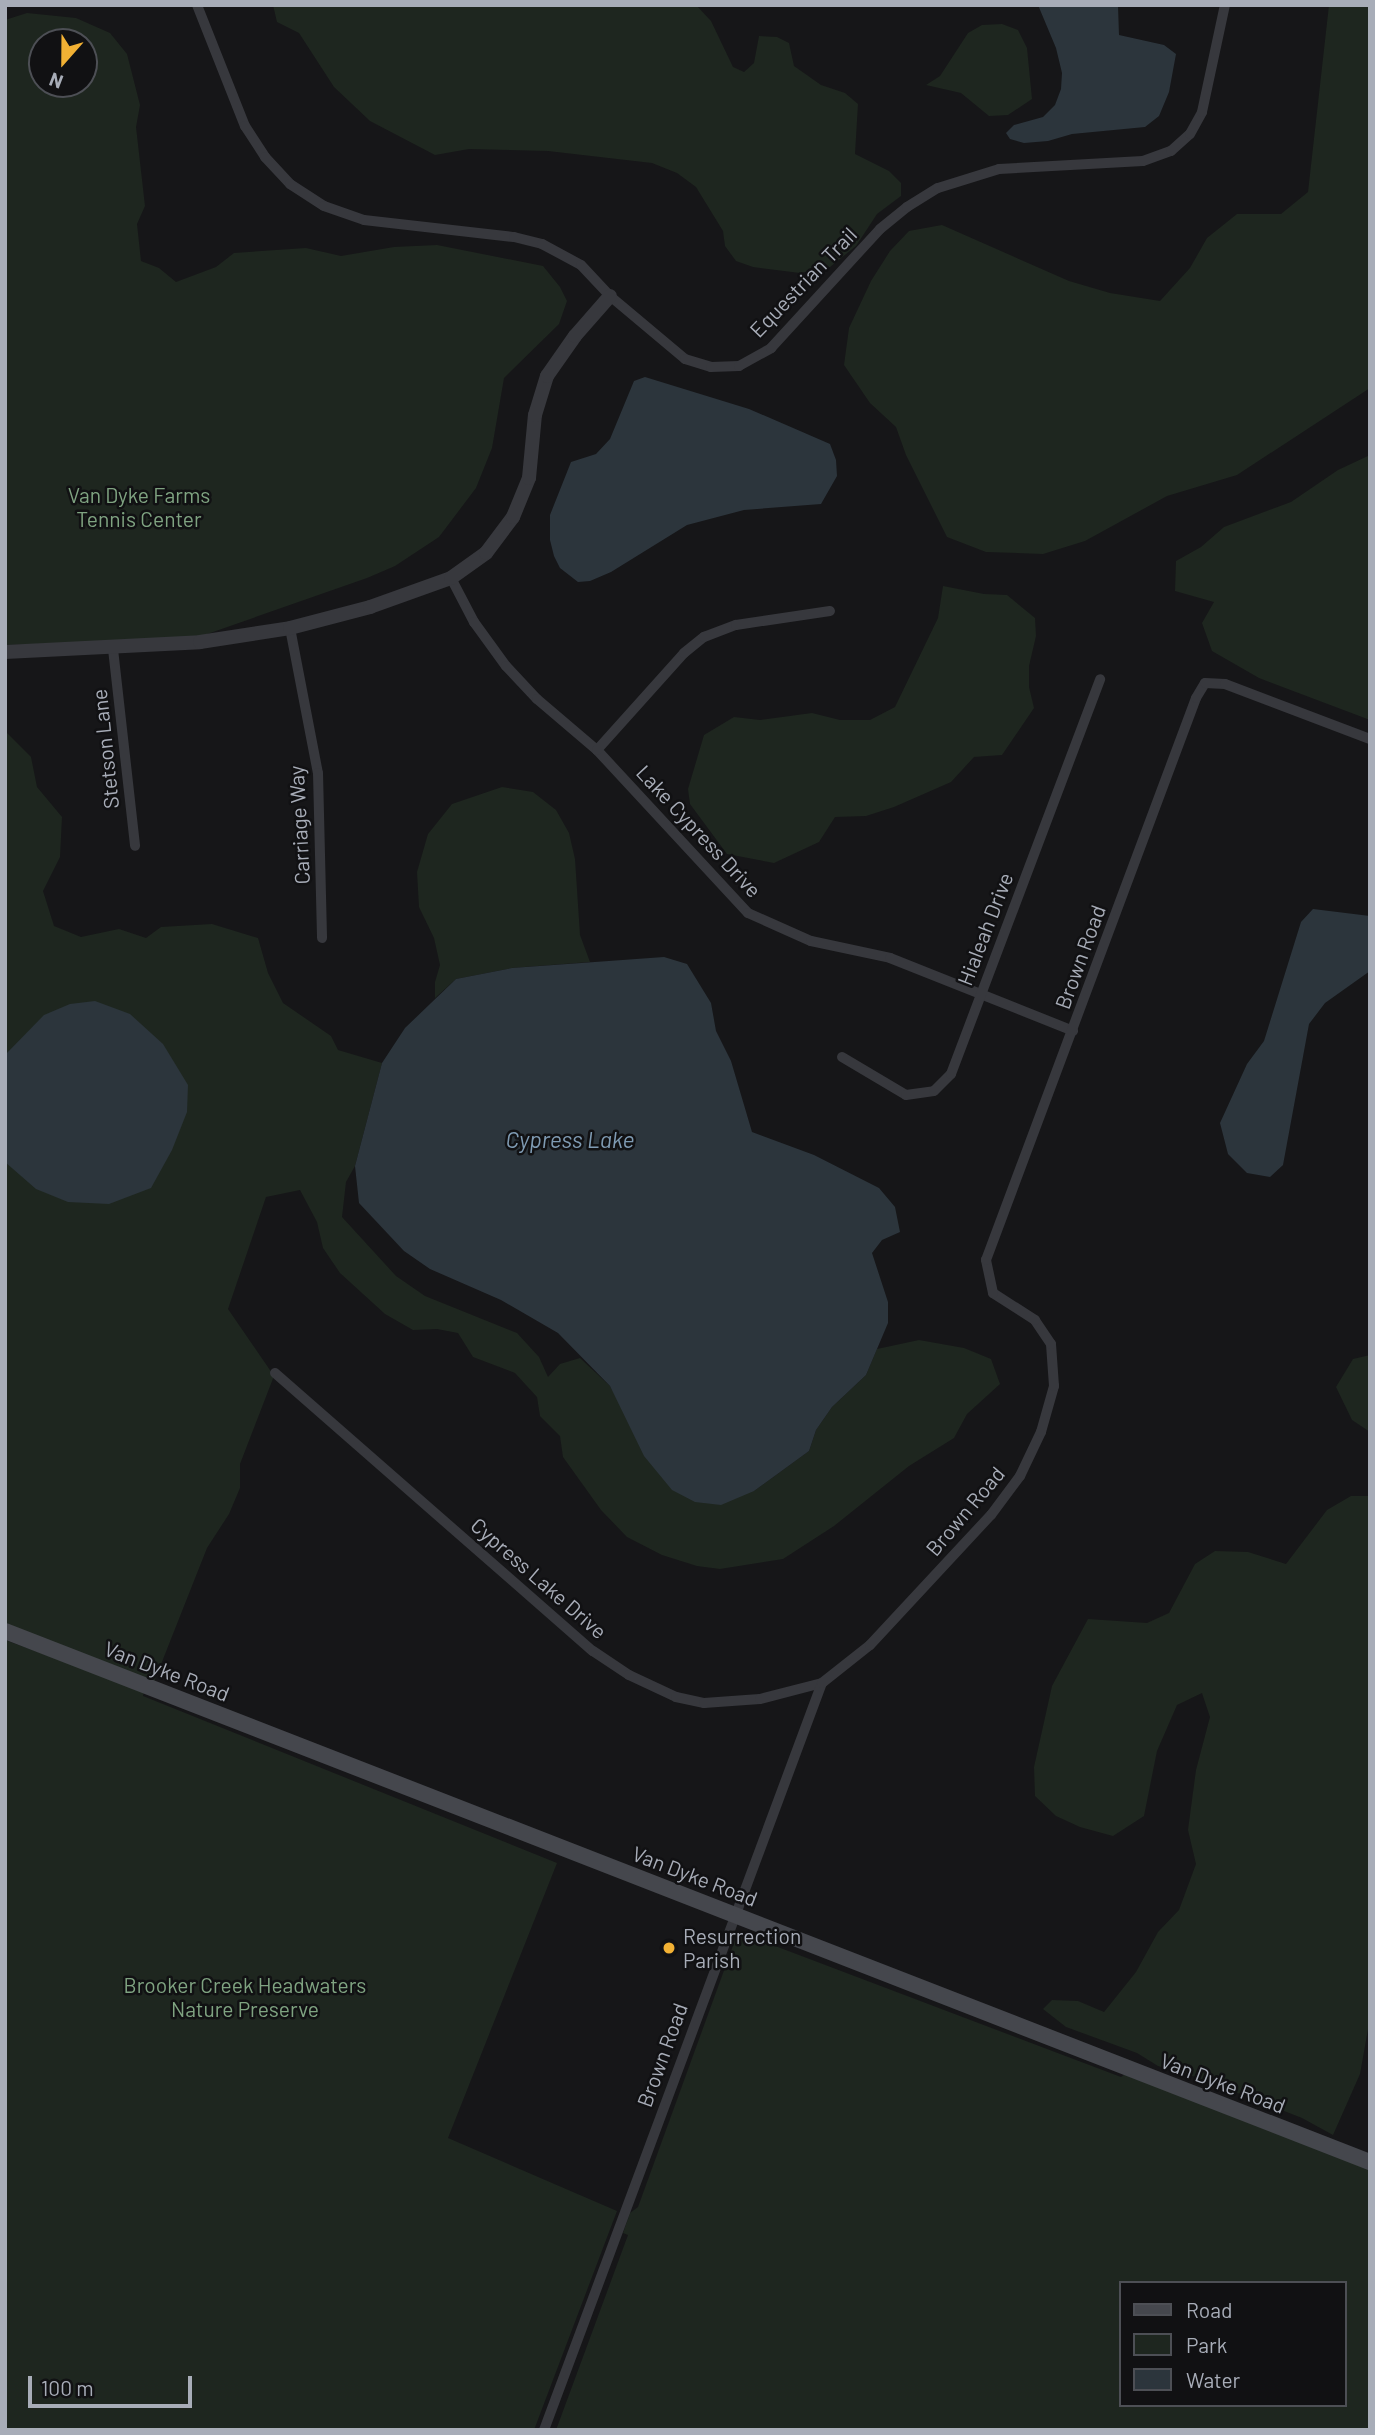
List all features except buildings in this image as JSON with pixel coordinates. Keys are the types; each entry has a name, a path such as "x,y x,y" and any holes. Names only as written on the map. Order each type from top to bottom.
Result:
{"main road":[{"name":"Van Dyke Road","path":"5,1630 1370,2162"}],"street":[{"name":"Equestrian Trail","path":"197,5 245,126 265,157 290,184 324,206 364,220 514,237 542,244 581,265 610,296 685,359 711,367 739,366 771,348 880,229 907,207 938,188 999,169 1143,161 1171,151 1191,134 1202,112 1225,5"},
{"path":"5,652 113,649 200,642 290,628 370,607 450,578 485,553 513,517 528,478 535,415 547,376 575,336 610,296"},
{"name":"Lake Cypress Drive","path":"450,578 474,622 506,666 537,699 597,750 748,913 811,941 890,958 1073,1031"},
{"path":"597,750 684,653 704,637 736,625 830,611"},
{"name":"Carriage Way","path":"290,628 318,773 323,938"},
{"name":"Stetson Lane","path":"113,649 135,846"},
{"name":"Hialeah Drive","path":"842,1057 906,1095 934,1091 951,1074 1100,679"},
{"name":"Brown Road","path":"544,2430 822,1683 870,1645 991,1515 1020,1476 1041,1432 1054,1387 1051,1344 1035,1320 993,1293 986,1260 1196,698 1205,682 1225,684 1370,739"},
{"name":"Cypress Lake Drive","path":"275,1373 593,1651 629,1675 676,1697 704,1703 760,1699 822,1683"}],"green space":[{"path":"273,5 696,5 711,21 733,67 744,72 754,63 759,36 777,37 789,43 794,66 821,85 845,93 858,104 855,154 889,171 901,183 901,196 877,214 856,246 830,267 800,273 753,267 736,261 725,246 723,231 696,187 677,173 652,163 548,151 469,149 435,155 370,121 334,87 299,33 277,22"},
{"path":"1329,5 1370,5 1370,388 1237,475 1167,496 1085,541 1043,554 986,552 947,537 906,455 896,427 870,403 844,365 849,328 871,281 890,251 909,231 942,225 1069,281 1110,293 1160,301 1190,268 1207,238 1237,214 1281,214 1308,192"},
{"name":"Van Dyke Farms Tennis Center","path":"27,13 76,18 110,33 127,54 140,105 136,127 145,206 137,224 141,261 159,268 176,282 216,267 234,253 306,248 341,256 394,247 437,245 543,266 560,287 567,301 559,324 504,378 492,448 476,488 439,537 395,566 193,639 5,645 5,20"},
{"path":"1002,24 1018,30 1027,48 1032,99 1008,115 989,116 961,93 926,85 940,76 968,33 982,25"},
{"path":"1370,455 1370,720 1259,678 1212,651 1202,623 1214,602 1175,591 1176,561 1201,547 1224,527 1291,502 1338,470"},
{"path":"943,586 984,594 1007,595 1035,618 1036,636 1029,666 1029,687 1034,708 1002,755 974,757 951,782 894,807 866,816 835,817 819,842 774,863 727,854 690,804 688,789 704,735 734,717 760,720 812,713 840,720 870,720 895,707 938,618"},
{"path":"5,731 31,757 37,787 62,817 60,857 43,891 54,926 81,937 119,929 146,938 161,927 212,924 258,938 268,973 283,1003 331,1036 338,1050 382,1063 355,1166 346,1182 342,1217 396,1276 425,1296 517,1333 539,1357 548,1377 560,1364 580,1358 610,1386 628,1418 754,1491 809,1451 816,1430 832,1407 866,1375 877,1349 919,1340 964,1348 991,1359 1000,1384 967,1414 954,1438 909,1466 834,1526 783,1559 720,1569 697,1566 662,1555 627,1537 601,1510 563,1457 560,1436 540,1416 537,1397 515,1373 473,1357 458,1333 437,1329 413,1330 385,1314 340,1273 323,1248 317,1222 300,1190 266,1197 228,1309 274,1376 240,1464 240,1488 229,1514 207,1548 154,1682 5,1623"},
{"path":"502,787 533,792 556,810 569,833 575,859 580,935 590,962 512,968 456,979 435,998 435,982 440,965 434,938 419,907 417,872 428,834 452,804"},
{"path":"1370,1355 1370,1432 1352,1420 1336,1387 1353,1359"},
{"path":"1351,1496 1370,1496 1370,2018 1360,2074 1333,2135 1302,2118 1199,2078 1158,2066 1137,2053 1066,2027 1043,2009 1052,2000 1078,2001 1104,2012 1136,1972 1158,1932 1179,1910 1196,1864 1188,1830 1196,1770 1210,1717 1202,1693 1177,1705 1157,1751 1144,1816 1113,1836 1080,1827 1056,1816 1035,1796 1034,1767 1052,1686 1088,1619 1147,1623 1169,1613 1195,1564 1215,1551 1248,1552 1286,1564 1327,1510"},
{"name":"Brooker Creek Headwaters Nature Preserve","path":"5,1640 144,1691 143,1696 557,1863 448,2138 617,2211 534,2430 5,2430"},
{"path":"738,1932 1121,2077 1125,2074 1370,2169 1370,2430 556,2430 628,2235 623,2233 630,2213 638,2207"}],"water":[{"path":"1038,5 1118,5 1119,35 1164,45 1176,54 1169,92 1159,116 1145,127 1072,134 1048,141 1024,143 1010,139 1006,133 1014,125 1043,117 1055,105 1061,89 1062,73 1056,48"},
{"path":"645,377 749,409 830,444 836,460 837,476 821,504 744,510 687,525 611,572 590,581 578,582 560,568 554,556 550,540 550,515 571,462 596,454 610,439 634,381"},
{"path":"1313,909 1370,916 1370,971 1325,1003 1309,1024 1283,1165 1270,1177 1247,1173 1228,1154 1220,1123 1247,1064 1264,1041 1301,922"},
{"name":"Cypress Lake","path":"664,957 687,964 711,1003 716,1031 731,1061 752,1132 814,1155 879,1188 895,1207 900,1232 882,1240 872,1253 888,1302 888,1323 866,1375 832,1407 816,1430 809,1451 754,1491 721,1505 695,1502 672,1490 644,1456 610,1386 558,1333 501,1300 430,1269 404,1251 359,1203 355,1166 382,1063 405,1028 456,979 512,968"},
{"path":"95,1001 130,1014 163,1044 188,1085 187,1112 172,1150 151,1188 109,1204 68,1202 36,1189 5,1162 5,1055 44,1015 70,1004"}],"place":[{"name":"Resurrection Parish","path":"669,1948"}]}
